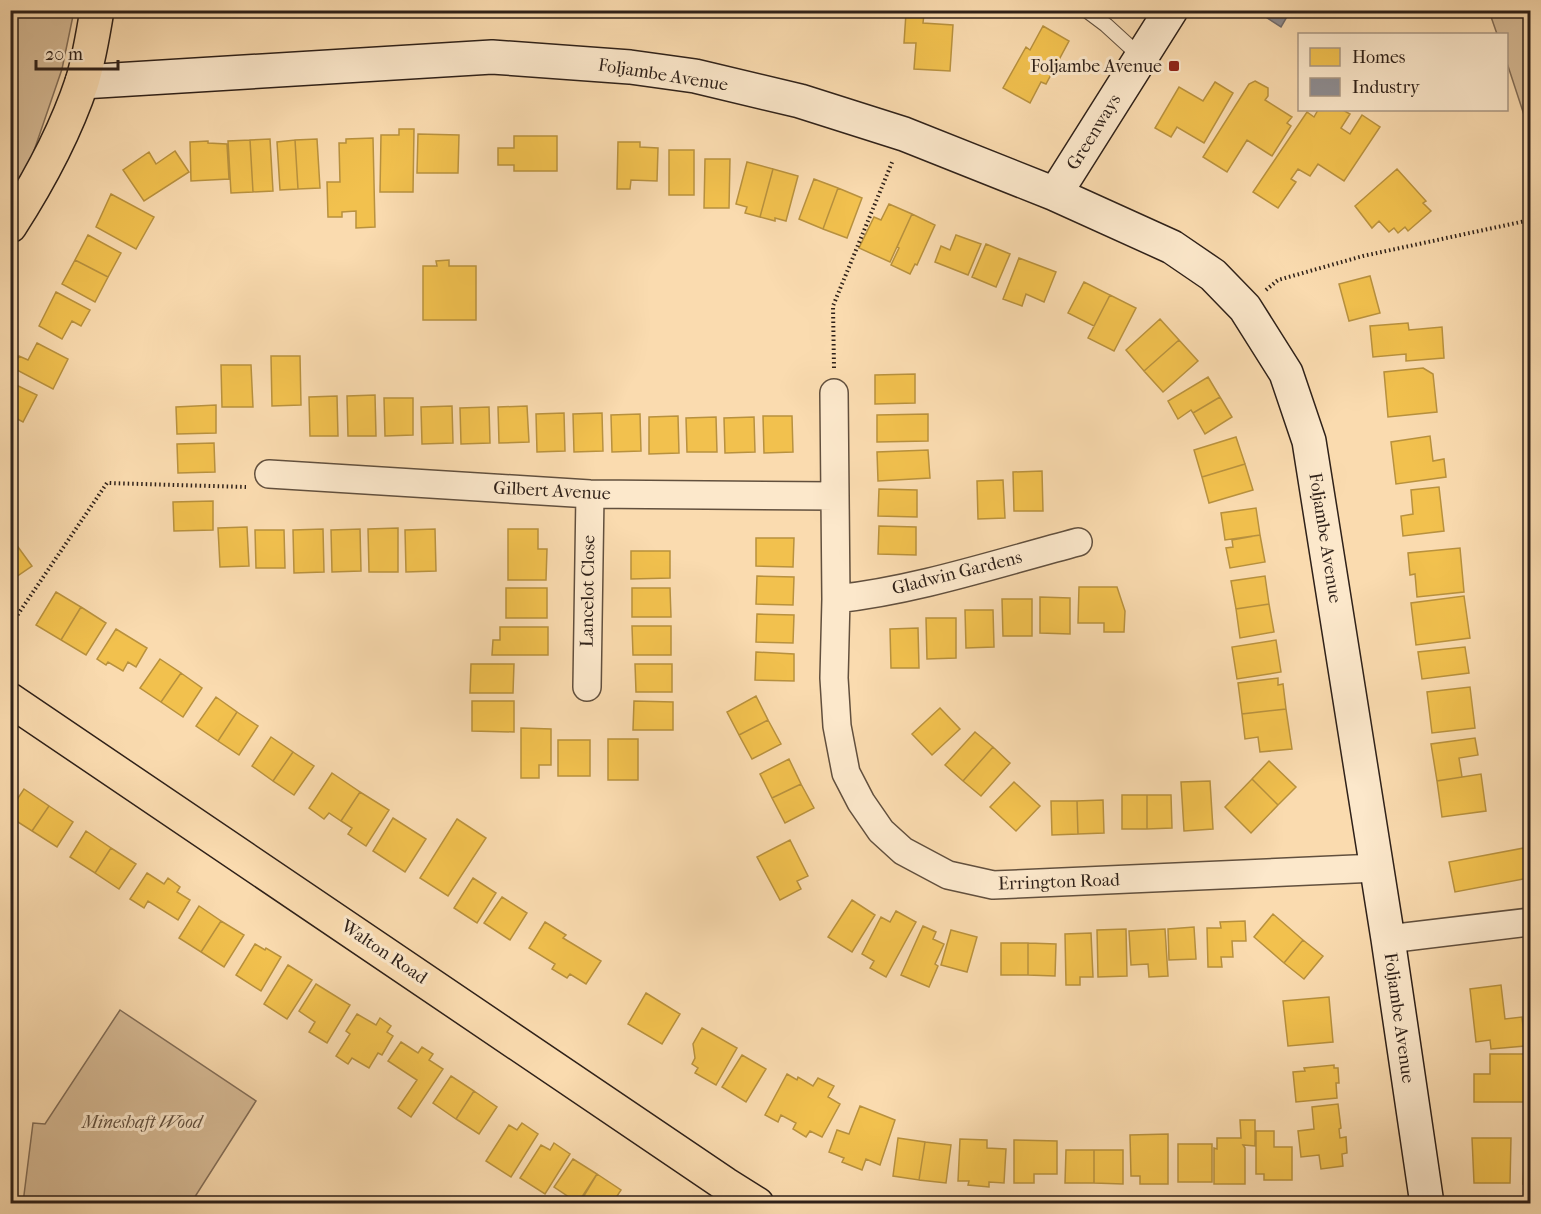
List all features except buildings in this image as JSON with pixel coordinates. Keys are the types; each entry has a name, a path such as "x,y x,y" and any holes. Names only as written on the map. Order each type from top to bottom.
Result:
{"main road":[{"path":"10,226 58,142 82,82 97,10"},
{"name":"Walton Road","path":"10,700 725,1184 757,1203"}],"street":[{"name":"Greenways","path":"1055,194 1171,10"},
{"name":"Foljambe Avenue","path":"82,82 492,57 630,67 696,76 800,101 903,134 1055,194 1172,248 1213,275 1245,308 1286,373 1309,441 1388,939 1427,1203"},
{"name":"Errington Road","path":"834,393 836,599 834,678 837,726 846,773 861,802 881,831 903,851 948,875 993,885 1377,868"},
{"name":"Gilbert Avenue","path":"269,474 590,494 835,496"},
{"name":"Lancelot Close","path":"587,687 590,494"},
{"name":"Gladwin Gardens","path":"836,599 864,596 917,585 1078,542"},
{"path":"1388,939 1530,922"}],"lane":[{"path":"1086,10 1141,57"}],"path":[{"path":"834,393 832,306 903,134"},
{"path":"1245,308 1278,280 1363,256 1530,220"},
{"path":"10,626 107,483 246,487 269,474"}],"green space":[{"path":"11,11 74,11 62,69 25,177 11,202"},
{"path":"1489,11 1530,11 1530,133 1508,66 1508,33 1497,33"},
{"name":"Mineshaft Wood","path":"120,1010 256,1101 191,1203 23,1203 33,1123 45,1124"}],"place":[{"name":"Foljambe Avenue","path":"1174,66"}]}
